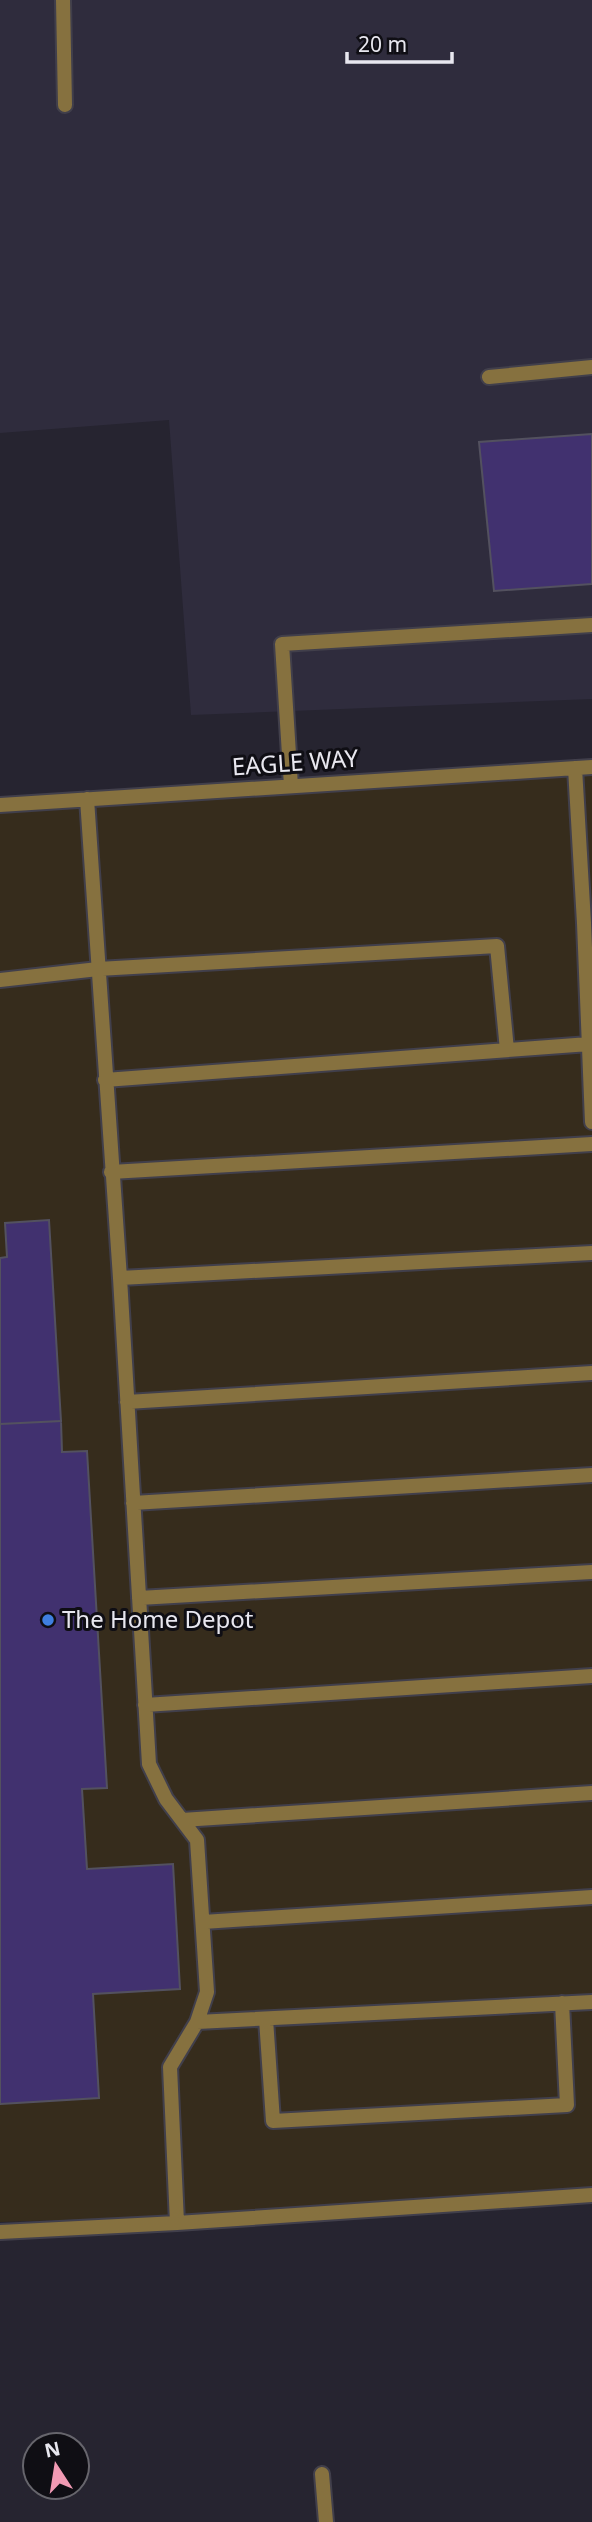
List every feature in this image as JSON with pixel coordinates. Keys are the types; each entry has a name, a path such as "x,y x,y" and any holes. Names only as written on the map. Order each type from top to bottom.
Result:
{"street":[{"path":"63,0 65,105"},
{"path":"489,377 592,367"},
{"path":"291,786 282,644 592,625"},
{"name":"EAGLE WAY","path":"0,805 592,767"},
{"path":"575,768 589,948 592,1122"},
{"path":"87,799 120,1278 149,1764 166,1798 198,1840 208,1992 197,2022 170,2067 177,2223"},
{"path":"0,980 98,969 498,946 507,1050"},
{"path":"105,1080 589,1044"},
{"path":"111,1172 592,1144"},
{"path":"120,1278 592,1253"},
{"path":"127,1402 592,1373"},
{"path":"133,1503 592,1475"},
{"path":"139,1598 592,1572"},
{"path":"145,1705 592,1676"},
{"path":"182,1820 592,1793"},
{"path":"203,1922 592,1897"},
{"path":"197,2022 592,2002"},
{"path":"266,2018 273,2121 567,2105 562,2003"},
{"path":"0,2232 592,2195"},
{"path":"323,2474 326,2522"}],"shaded area":[{"path":"0,0 592,0 592,699 191,715 169,420 0,433"},
{"path":"592,767 592,2203 0,2222 0,805"}],"building":[{"path":"592,434 592,584 494,591 479,442"},
{"path":"49,1220 61,1421 0,1424 0,1258 7,1257 5,1223"},
{"name":"The Home Depot","path":"61,1421 62,1452 87,1451 107,1788 82,1789 87,1869 173,1864 180,1989 93,1994 99,2098 0,2104 0,1424"}],"place":[{"name":"The Home Depot","path":"48,1620"}]}
